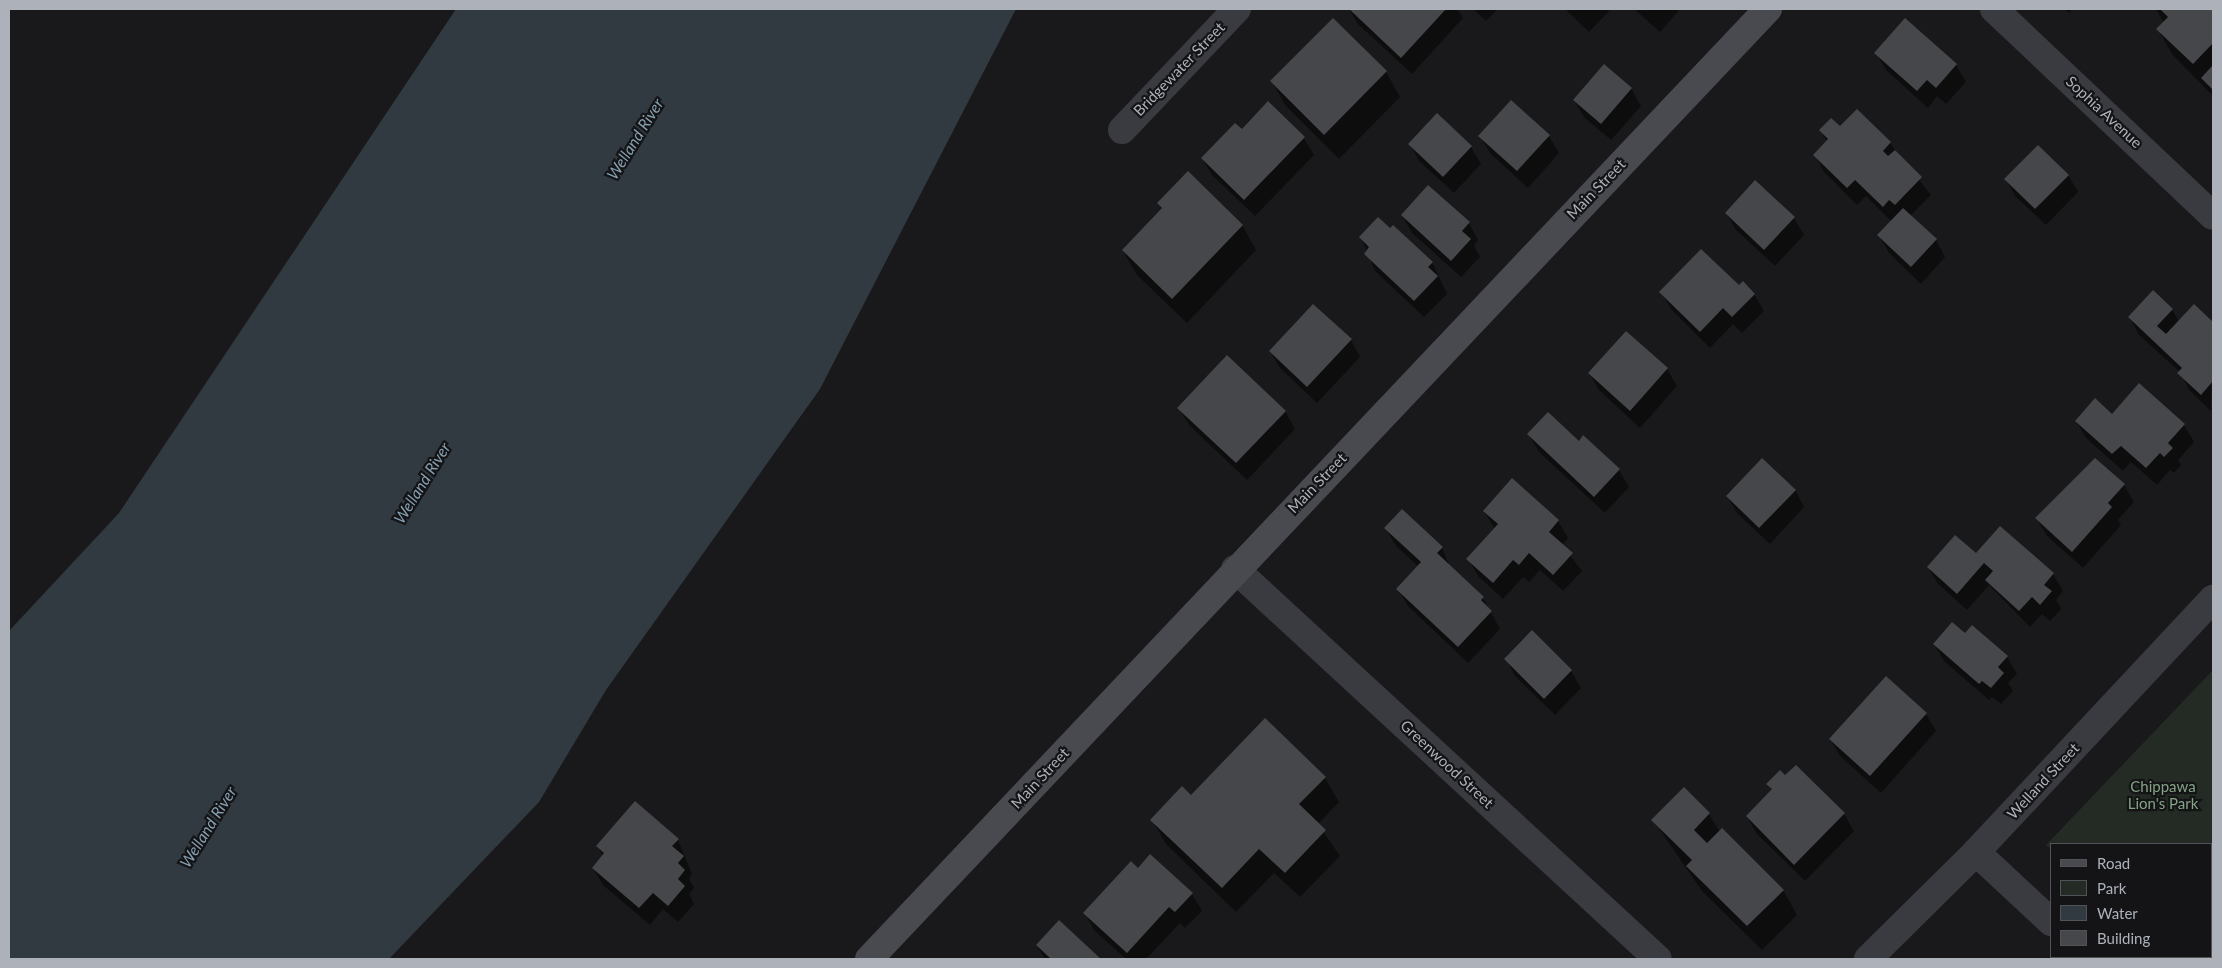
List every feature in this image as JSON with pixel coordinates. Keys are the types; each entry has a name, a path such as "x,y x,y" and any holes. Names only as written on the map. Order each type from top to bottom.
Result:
{"main road":[{"name":"Main Street","path":"869,959 1235,569 1768,9"}],"street":[{"name":"Bridgewater Street","path":"1122,130 1237,9"},
{"name":"Sophia Avenue","path":"1994,9 2213,216"},
{"name":"Greenwood Street","path":"1235,569 1658,959"},
{"name":"Welland Street","path":"1868,959 1976,852 2213,599"},
{"path":"1976,852 2050,921"}],"green space":[{"name":"Chippawa Lion's Park","path":"2213,670 2213,959 2162,958 2212,958 2212,843 2050,843 2050,848 2046,845"}],"water":[{"name":"Welland River","path":"456,9 1016,9 820,389 606,690 539,802 389,959 9,959 9,631 119,513"}],"building":[{"path":"1349,9 1446,9 1401,58"},
{"path":"2160,9 2213,9 2213,43 2193,64 2156,29 2168,17"},
{"path":"1333,18 1387,71 1324,135 1270,81"},
{"path":"1905,18 1957,64 1936,88 1927,80 1917,91 1874,53"},
{"path":"1604,64 1632,88 1601,124 1573,100"},
{"path":"2213,65 2213,90 2201,78"},
{"path":"1511,100 1550,135 1517,171 1478,136"},
{"path":"1268,101 1305,137 1244,200 1201,158 1235,123 1242,129"},
{"path":"1857,109 1891,142 1883,151 1888,156 1895,150 1922,177 1895,205 1889,200 1883,207 1855,180 1847,188 1813,155 1828,139 1819,130 1831,118 1840,126"},
{"path":"1437,113 1472,146 1443,177 1408,144"},
{"path":"2038,145 2069,175 2035,209 2004,179"},
{"path":"1188,171 1243,225 1172,299 1122,250 1162,208 1157,203"},
{"path":"1755,180 1795,217 1764,250 1725,213"},
{"path":"1428,185 1470,222 1462,231 1471,239 1451,261 1401,215"},
{"path":"1903,208 1937,239 1911,267 1877,235"},
{"path":"1378,217 1390,228 1393,225 1433,262 1428,267 1438,276 1414,301 1364,254 1369,247 1359,237"},
{"path":"1701,249 1739,285 1743,281 1755,294 1732,317 1723,308 1700,332 1659,292"},
{"path":"2153,290 2173,309 2157,326 2166,334 2194,304 2213,322 2213,381 2201,395 2177,373 2182,368 2128,317"},
{"path":"1313,304 1352,339 1307,387 1269,351"},
{"path":"1626,331 1668,368 1630,411 1588,373"},
{"path":"1227,355 1286,411 1236,463 1177,408"},
{"path":"2139,383 2185,424 2168,443 2173,448 2164,457 2160,453 2146,468 2121,446 2112,454 2075,421 2095,398 2112,414"},
{"path":"1548,412 1579,441 1583,435 1620,469 1594,497 1527,434"},
{"path":"1762,458 1796,490 1759,528 1726,496"},
{"path":"2095,458 2125,484 2108,503 2112,507 2072,552 2035,518"},
{"path":"1512,478 1559,520 1549,532 1573,553 1553,575 1529,553 1519,565 1513,560 1493,583 1466,559 1498,524 1483,511"},
{"path":"1402,509 1443,547 1437,553 1484,597 1481,600 1492,611 1458,647 1396,589 1421,562 1384,528"},
{"path":"2000,526 2054,573 2044,585 2052,591 2040,605 2032,597 2019,611 1985,580 1993,571 1984,563 1957,594 1927,567 1955,535 1976,553"},
{"path":"1952,622 1965,633 1972,625 2008,656 1998,667 2004,673 1991,688 1982,681 1979,684 1933,644"},
{"path":"1532,630 1572,670 1544,699 1504,659"},
{"path":"1886,676 1927,713 1870,776 1829,739"},
{"path":"1265,718 1326,777 1299,804 1326,830 1285,873 1259,849 1222,888 1150,820 1182,786 1191,795"},
{"path":"1796,765 1845,813 1794,865 1746,816 1772,789 1766,784 1780,770 1785,775"},
{"path":"1684,787 1710,813 1694,830 1707,843 1722,828 1784,890 1747,926 1686,866 1692,860 1651,820"},
{"path":"635,801 679,839 672,846 684,856 678,863 685,870 678,879 685,886 668,906 653,893 639,908 592,868 604,853 596,846"},
{"path":"1150,854 1193,893 1175,912 1169,907 1127,953 1083,913 1131,861 1138,868"},
{"path":"1059,920 1101,959 1051,959 1036,945"}]}
